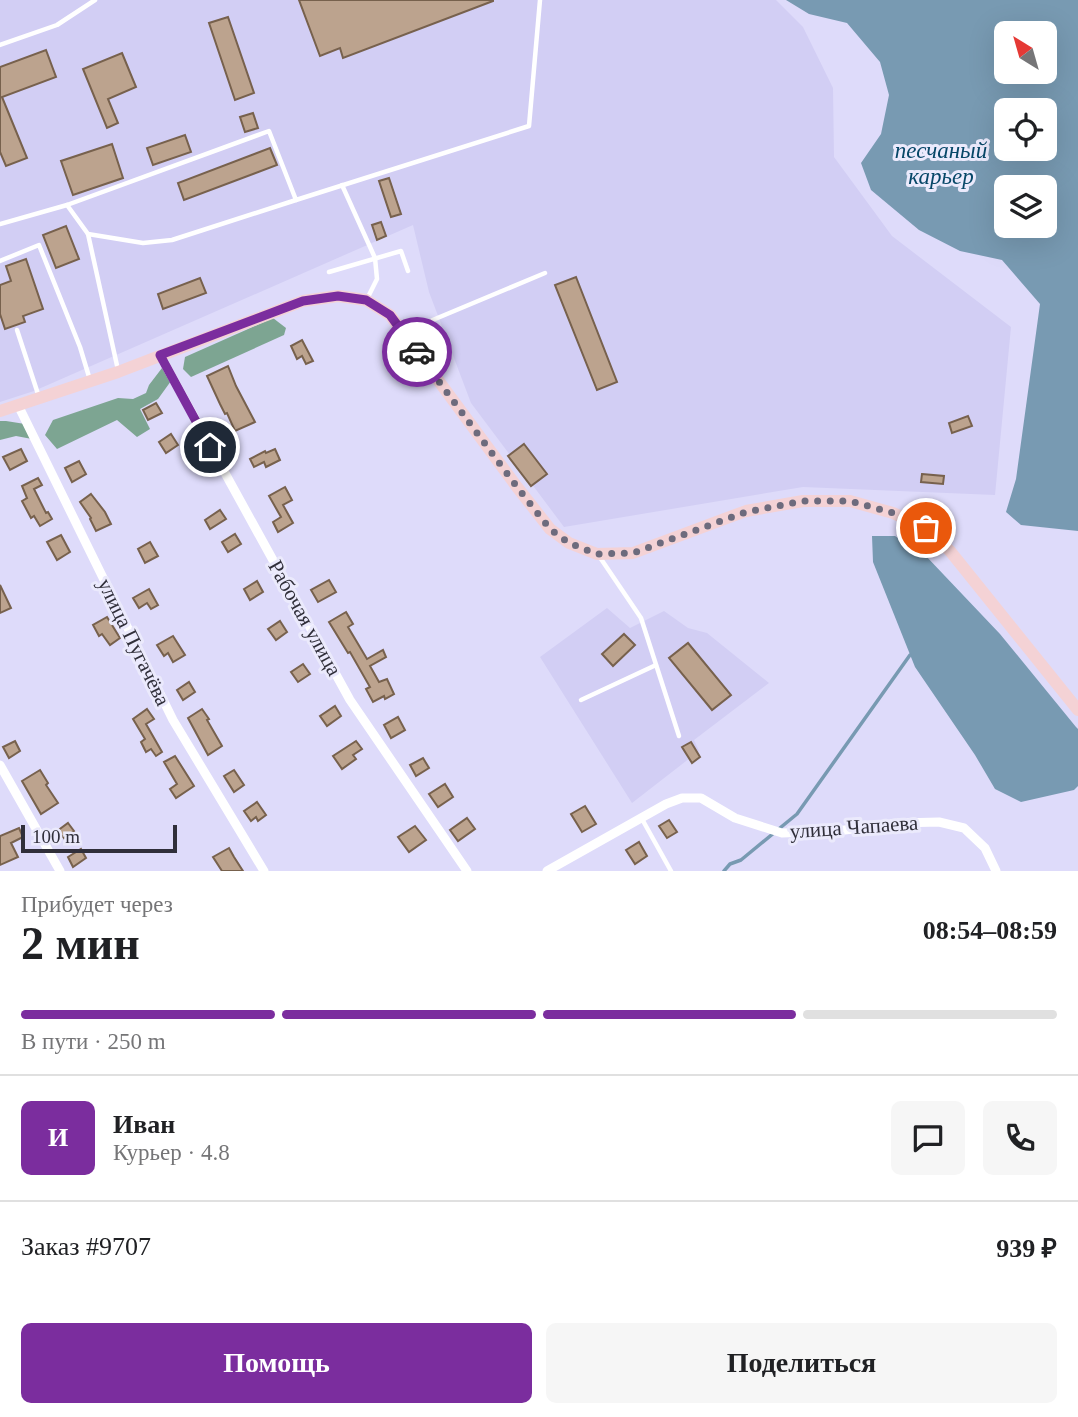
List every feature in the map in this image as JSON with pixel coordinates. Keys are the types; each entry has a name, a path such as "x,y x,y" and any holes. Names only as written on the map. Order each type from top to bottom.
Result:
{"street":[{"path":"0,411 118,372 303,301 338,296 366,300 390,315 517,487 550,529 569,543 597,554 633,553 746,512 803,501 850,501 893,513 926,528 950,551 1078,710"},
{"name":"Рабочая улица","path":"160,355 350,700 467,871"},
{"name":"улица Пугачёва","path":"18,405 173,719 264,871"},
{"path":"0,765 60,871"},
{"name":"улица Чапаева","path":"547,871 666,804 682,798 701,799 735,818 782,832 837,831 899,823 939,822 964,828 985,848 996,871"}],"lane":[{"path":"0,45 57,25 95,0"},
{"path":"88,234 143,243 172,240 530,126 540,0"},
{"path":"0,224 67,205 269,131 296,200"},
{"path":"342,185 375,258 377,279 366,300"},
{"path":"67,205 88,234 118,372"},
{"path":"0,261 39,246 80,347 90,381"},
{"path":"329,272 401,251 408,271"},
{"path":"403,333 545,273"},
{"path":"17,330 40,398"},
{"path":"597,554 641,618 679,736"},
{"path":"581,700 656,664"},
{"path":"642,818 671,871"}],"shaded area":[{"path":"0,0 776,0 803,27 833,88 834,157 892,236 1011,327 995,495 803,487 564,527 471,403 429,292 413,225 34,391 0,402"},
{"path":"607,608 630,628 664,611 688,628 707,633 769,683 694,740 699,751 632,803 540,657"}],"green space":[{"path":"273,318 286,328 284,335 191,377 183,369 185,357"},
{"path":"162,368 171,381 158,399 140,409 150,429 137,437 117,420 57,449 45,435 53,420 118,398 133,399 146,393"},
{"path":"0,421 25,424 32,439 16,436 0,440"}],"water":[{"name":"песчаный карьер","path":"786,0 1078,0 1078,531 1021,525 1006,512 1016,479 1040,304 1002,260 960,251 919,230 871,190 861,163 881,134 889,95 880,62 847,23 809,14"},
{"path":"872,536 895,536 925,555 1000,634 1078,729 1078,786 1074,790 1021,802 995,789 915,667 873,562"}],"building":[{"path":"299,0 493,1 343,58 340,48 320,56"},
{"path":"228,17 254,93 235,100 209,23"},
{"path":"46,50 56,77 2,97 27,158 6,166 0,152 0,67"},
{"path":"122,53 136,87 108,99 118,123 107,128 83,69"},
{"path":"253,113 258,128 245,132 240,117"},
{"path":"185,135 191,152 153,165 147,148"},
{"path":"112,144 123,178 73,195 61,161"},
{"path":"270,148 277,165 184,200 178,183"},
{"path":"389,178 401,214 391,217 379,181"},
{"path":"381,222 386,236 377,240 372,225"},
{"path":"66,226 79,259 56,268 43,235"},
{"path":"26,259 43,309 23,316 25,322 5,329 0,314 0,285 11,281 6,266"},
{"path":"576,277 617,382 597,390 555,285"},
{"path":"200,278 206,293 163,309 158,294"},
{"path":"302,340 313,361 306,364 302,356 297,359 291,346"},
{"path":"228,366 255,422 235,431 207,376"},
{"path":"156,403 162,413 148,420 143,410"},
{"path":"968,416 972,426 952,433 949,423"},
{"path":"171,434 178,445 166,453 159,442"},
{"path":"524,444 547,474 531,486 508,456"},
{"path":"21,449 27,461 10,470 3,457"},
{"path":"275,449 280,460 266,467 264,462 254,467 250,459"},
{"path":"79,461 86,474 72,482 65,468"},
{"path":"922,474 944,476 943,484 921,482"},
{"path":"38,478 42,485 34,489 52,519 40,526 34,516 31,518 22,501 27,498 22,486"},
{"path":"285,487 292,500 283,505 293,523 278,532 273,522 281,517 269,496"},
{"path":"91,494 111,524 96,531 80,502"},
{"path":"220,510 226,519 210,529 205,520"},
{"path":"235,534 241,544 228,552 222,542"},
{"path":"61,535 70,552 57,560 47,542"},
{"path":"150,542 158,556 145,563 138,549"},
{"path":"329,580 336,592 318,602 311,590"},
{"path":"257,581 263,592 250,600 244,589"},
{"path":"0,585 11,608 0,613"},
{"path":"149,589 158,605 151,609 147,603 139,608 133,598"},
{"path":"346,612 353,624 348,627 367,659 383,650 386,657 370,666 379,682 387,679 394,694 385,699 384,696 373,702 366,689 370,687 329,622"},
{"path":"107,617 120,638 110,645 102,634 99,636 93,625"},
{"path":"280,621 287,632 276,640 268,629"},
{"path":"624,634 635,645 613,666 602,654"},
{"path":"173,636 185,655 173,662 168,653 164,656 157,645"},
{"path":"688,643 731,695 712,710 669,658"},
{"path":"303,664 310,674 298,682 291,672"},
{"path":"189,682 195,692 183,700 177,690"},
{"path":"335,706 341,716 327,726 320,716"},
{"path":"147,709 154,719 146,724 162,752 156,756 151,749 146,752 141,742 145,739 133,719"},
{"path":"202,709 222,746 208,755 188,718"},
{"path":"398,717 405,730 391,738 384,725"},
{"path":"15,741 20,751 9,758 3,747"},
{"path":"356,741 362,749 353,755 356,759 342,769 333,756"},
{"path":"691,742 700,757 692,763 682,747"},
{"path":"175,756 194,786 176,798 170,789 177,784 164,762"},
{"path":"423,758 429,768 416,776 410,765"},
{"path":"40,770 58,803 41,814 22,781"},
{"path":"234,770 244,785 234,792 224,776"},
{"path":"445,784 453,797 438,807 429,794"},
{"path":"257,802 266,815 258,821 256,817 251,821 244,811"},
{"path":"585,806 596,824 582,832 571,814"},
{"path":"467,818 475,829 458,841 450,830"},
{"path":"669,820 677,832 667,838 659,826"},
{"path":"68,823 74,831 51,842 49,837"},
{"path":"415,826 426,840 409,852 398,837"},
{"path":"19,828 23,837 11,843 18,857 0,865 0,836"},
{"path":"639,842 647,856 635,864 626,850"},
{"path":"229,848 243,871 222,871 213,857"},
{"path":"81,849 86,858 73,867 68,857"}],"waterway":[{"path":"724,871 797,814 910,655"}],"way so far":[{"path":"417,352 550,529 569,543 597,554 633,553 746,512 803,501 850,501 893,513 926,528"}],"route":[{"path":"210,447 160,355 303,301 338,296 366,300 390,315 417,352"}]}
